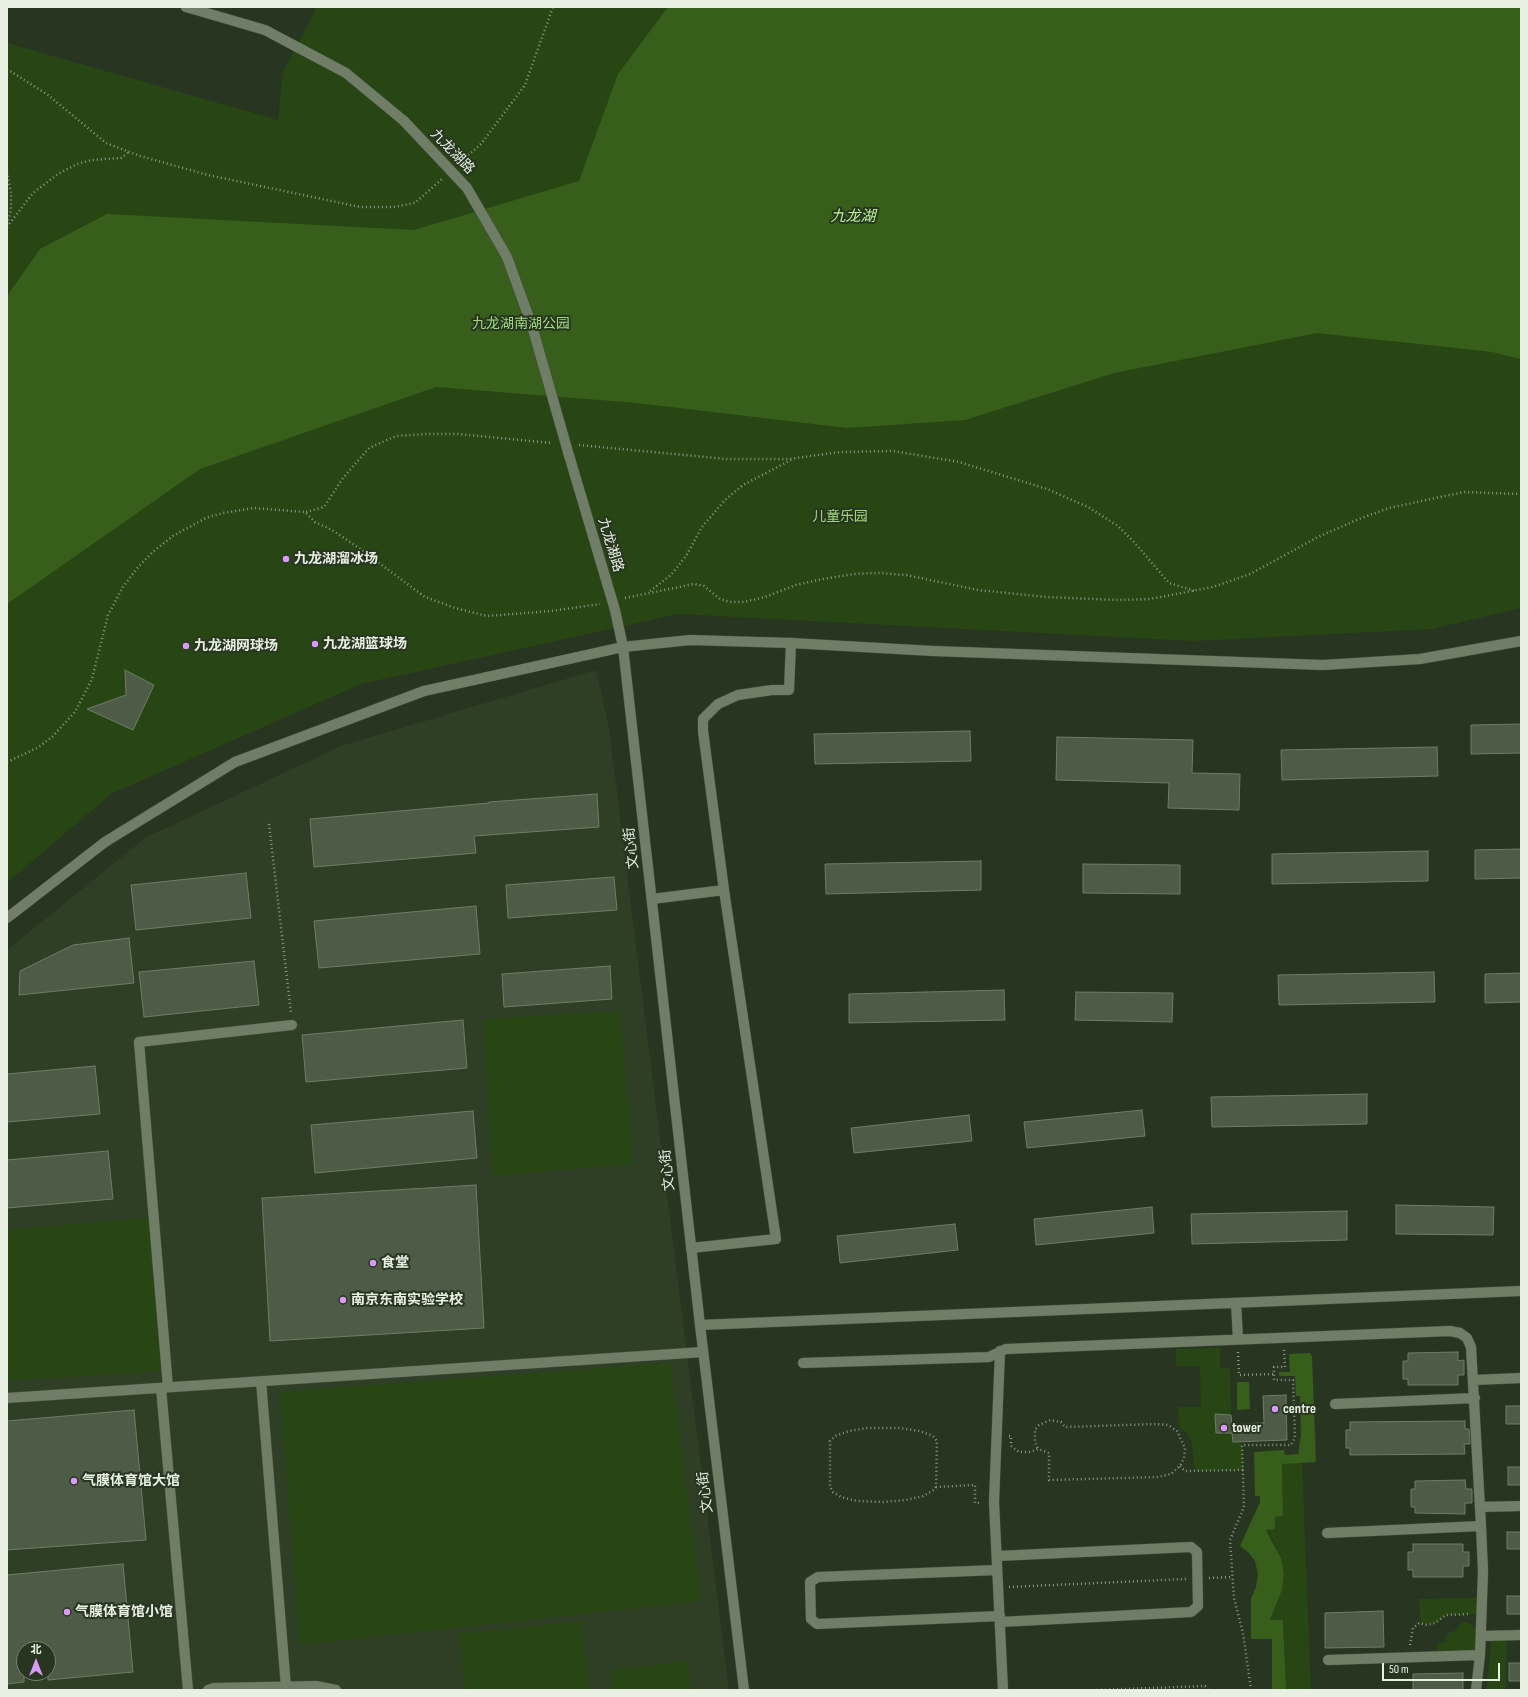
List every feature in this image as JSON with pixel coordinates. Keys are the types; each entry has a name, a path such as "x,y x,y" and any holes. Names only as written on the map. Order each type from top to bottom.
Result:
{"street":[{"name":"九龙湖路","path":"186,7 265,30 346,73 404,121 467,188 507,257 532,326 615,610 623,647"},
{"path":"7,918 105,842 235,762 424,691 623,647 690,640 791,643 934,651 1323,665 1420,659 1521,640"},
{"path":"691,1248 776,1239 724,890 703,731 703,719 718,704 738,695 772,690 789,690 791,643"},
{"name":"文心街","path":"623,647 703,1352 744,1690"},
{"path":"652,899 724,890"},
{"path":"188,1690 139,1042 292,1025"},
{"path":"700,1325 1521,1292"},
{"path":"1236,1303 1238,1339"},
{"path":"803,1363 989,1357 1006,1348 1450,1331 1460,1333 1468,1338 1471,1347 1481,1526 1483,1571 1482,1614 1480,1655 1476,1690"},
{"path":"1000,1351 994,1502 1003,1690"},
{"path":"7,1398 703,1352"},
{"path":"1474,1380 1521,1378"},
{"path":"261,1381 286,1686"},
{"path":"1335,1404 1475,1398"},
{"path":"1480,1507 1521,1506"},
{"path":"1327,1533 1481,1526"},
{"path":"997,1556 1191,1547 1197,1552 1198,1606 1191,1612 1000,1619 817,1624 811,1619 810,1582 818,1577 997,1570"},
{"path":"1481,1636 1521,1634"},
{"path":"1328,1660 1480,1655"},
{"path":"208,1690 286,1686 316,1686 336,1690"}],"path":[{"path":"454,168 481,144 524,84 553,7"},
{"path":"7,70 48,95 106,143 130,152 208,175 360,207 393,207 415,203 442,178"},
{"path":"7,227 33,193 58,174 77,164 92,160 121,158 130,152"},
{"path":"7,172 11,193 11,210 7,227"},
{"path":"7,762 37,748 52,738 75,712 92,679 104,628 116,599 123,587 154,550 188,527 206,518 223,513 254,508 305,512 324,507 343,478 369,448 396,436 458,434 553,443"},
{"path":"576,445 726,459 792,459 840,452 893,451 959,462 1006,475 1047,489 1088,507 1118,526 1135,543 1169,583 1196,591"},
{"path":"648,592 672,575 686,556 702,527 725,500 743,485 792,459"},
{"path":"620,599 648,592 694,584 704,586 720,599 730,602 744,602 765,597 796,585 823,579 854,574 879,573 906,575 978,590 1081,600 1150,599 1213,587 1250,574 1318,538 1359,519 1389,508 1464,492 1521,494"},
{"path":"305,512 316,522 332,530 356,546 425,597 455,608 487,616 551,611 606,602"},
{"path":"269,824 292,1025"},
{"path":"1238,1339 1239,1375 1274,1374"},
{"path":"1251,1690 1243,1633 1234,1598 1230,1540 1244,1507 1242,1445 1291,1445 1295,1438 1293,1380 1274,1380 1274,1367 1285,1367 1284,1348 1291,1348"},
{"path":"1050,1420 1061,1422 1065,1427 1156,1424 1168,1426 1177,1431 1182,1439 1184,1453 1180,1466 1171,1474 1158,1477 1049,1480 1049,1453 1038,1448 1035,1442 1035,1430 1039,1425 1050,1420"},
{"path":"936,1487 937,1441 933,1436 919,1431 900,1428 867,1428 849,1431 835,1436 830,1441 830,1487 833,1492 840,1497 857,1501 882,1502 906,1500 923,1496 934,1490 936,1487 975,1485 975,1503 994,1502"},
{"path":"996,1436 1011,1436 1011,1446 1018,1452 1030,1452 1038,1448"},
{"path":"1180,1466 1185,1471 1243,1470"},
{"path":"998,1588 1232,1577"},
{"path":"1410,1658 1410,1638 1412,1628 1419,1623 1435,1623 1446,1615 1482,1614"},
{"path":"1097,1690 1205,1686 1208,1690"},
{"path":"1154,1688 1159,1690"}],"shaded area":[{"name":"南京东南实验学校","path":"596,670 609,728 729,1690 7,1690 7,950 145,838 341,746"}],"green space":[{"name":"九龙湖南湖公园","path":"317,7 1521,7 1521,608 1432,629 1194,641 678,614 361,684 111,794 7,883 7,43 278,120 283,72"},
{"path":"620,1011 633,1164 493,1176 483,1019"},
{"path":"151,1218 165,1371 7,1381 7,1229"},
{"path":"1220,1348 1220,1368 1230,1368 1231,1415 1215,1415 1216,1433 1232,1433 1233,1442 1242,1442 1243,1470 1195,1471 1192,1441 1186,1432 1179,1427 1178,1407 1201,1407 1200,1366 1176,1366 1176,1349"},
{"path":"670,1363 701,1601 300,1645 280,1392"},
{"path":"1282,1463 1302,1463 1311,1690 1286,1690 1283,1620 1270,1621 1282,1590 1284,1573 1281,1558 1266,1529 1275,1529 1275,1517 1283,1516"},
{"path":"1482,1598 1482,1614 1447,1615 1435,1623 1421,1624 1419,1599"},
{"path":"581,1621 589,1690 465,1690 459,1634"},
{"path":"1462,1622 1469,1623 1476,1629 1480,1655 1438,1657 1437,1643 1444,1643 1446,1636 1450,1632 1455,1631"},
{"path":"1492,1635 1507,1635 1506,1690 1487,1690"},
{"path":"688,1661 691,1690 612,1690 610,1670"}],"water":[{"name":"九龙湖","path":"668,7 1521,7 1521,359 1492,352 1317,333 1114,373 965,420 847,428 637,403 436,387 200,469 7,604 7,296 40,249 107,214 414,230 579,181 618,74"},
{"path":"1310,1353 1312,1356 1316,1462 1282,1464 1283,1516 1275,1517 1275,1529 1266,1530 1281,1558 1284,1573 1282,1590 1270,1620 1283,1620 1286,1690 1272,1690 1272,1639 1251,1639 1251,1599 1256,1587 1258,1574 1255,1561 1248,1552 1240,1546 1260,1502 1260,1496 1255,1496 1254,1452 1284,1450 1285,1455 1298,1454 1301,1435 1300,1396 1296,1396 1295,1376 1279,1376 1279,1372 1290,1372 1289,1354"},
{"path":"1237,1382 1249,1382 1250,1409 1237,1410"}],"building":[{"path":"125,670 154,685 133,730 87,709 126,695"},
{"path":"1521,724 1521,753 1471,754 1471,725"},
{"path":"970,731 971,761 815,764 814,734"},
{"path":"1057,737 1193,740 1192,773 1240,774 1239,810 1168,808 1169,783 1056,780"},
{"path":"1437,747 1438,776 1282,780 1281,750"},
{"path":"597,794 599,827 474,836 476,853 314,867 310,819 489,802"},
{"path":"1521,849 1521,878 1475,879 1475,850"},
{"path":"1428,851 1428,881 1272,884 1272,854"},
{"path":"981,861 981,890 826,894 825,864"},
{"path":"1083,864 1180,865 1180,894 1083,893"},
{"path":"246,873 251,918 136,930 131,885"},
{"path":"614,877 617,910 508,918 506,885"},
{"path":"476,906 480,954 319,968 314,921"},
{"path":"129,938 134,983 19,995 20,971 73,945"},
{"path":"254,961 259,1005 144,1017 139,972"},
{"path":"610,966 612,999 504,1007 502,974"},
{"path":"1434,972 1435,1002 1279,1005 1278,975"},
{"path":"1521,973 1521,1002 1485,1003 1485,974"},
{"path":"1004,990 1005,1020 849,1023 849,994"},
{"path":"1076,992 1173,993 1172,1022 1075,1020"},
{"path":"463,1020 467,1068 306,1082 302,1035"},
{"path":"95,1066 100,1114 7,1122 7,1074"},
{"path":"1367,1094 1367,1124 1212,1127 1211,1097"},
{"path":"1142,1110 1145,1136 1027,1148 1024,1122"},
{"path":"473,1111 477,1158 315,1173 311,1125"},
{"path":"969,1115 972,1141 854,1153 851,1128"},
{"path":"108,1151 113,1199 7,1208 7,1160"},
{"name":"食堂","path":"476,1185 484,1328 270,1341 262,1198"},
{"path":"1396,1205 1494,1207 1493,1235 1396,1234"},
{"path":"1152,1207 1154,1233 1036,1245 1034,1219"},
{"path":"1347,1211 1347,1240 1192,1244 1191,1214"},
{"path":"955,1224 958,1250 840,1263 837,1236"},
{"path":"1458,1352 1458,1361 1464,1360 1464,1375 1458,1375 1458,1385 1408,1385 1408,1379 1403,1379 1403,1361 1408,1361 1408,1353"},
{"name":"centre","path":"1286,1395 1287,1440 1233,1442 1232,1433 1216,1433 1215,1414 1231,1415 1232,1424 1264,1423 1263,1396"},
{"path":"1506,1406 1521,1406 1521,1424 1506,1424"},
{"name":"气膜体育馆大馆","path":"134,1410 146,1540 7,1550 7,1421"},
{"path":"1465,1421 1465,1429 1469,1429 1470,1444 1464,1444 1465,1454 1350,1455 1350,1448 1346,1448 1346,1430 1350,1430 1350,1422"},
{"path":"1508,1467 1521,1467 1521,1485 1508,1485"},
{"path":"1465,1480 1466,1489 1472,1489 1472,1503 1465,1503 1465,1514 1415,1513 1415,1507 1411,1507 1411,1489 1415,1489 1415,1481"},
{"path":"1507,1532 1521,1532 1521,1549 1507,1549"},
{"path":"1413,1544 1463,1544 1463,1552 1469,1552 1469,1566 1463,1566 1463,1577 1413,1577 1413,1570 1408,1570 1408,1552 1413,1552"},
{"name":"气膜体育馆小馆","path":"123,1564 133,1672 56,1679 56,1641 16,1641 16,1681 24,1682 7,1684 7,1575"},
{"path":"1507,1596 1521,1596 1521,1614 1507,1614"},
{"path":"1383,1611 1384,1647 1325,1648 1325,1613"},
{"path":"1509,1663 1521,1663 1521,1681 1509,1681"},
{"path":"1463,1673 1463,1690 1413,1690 1413,1674"}],"place":[{"name":"九龙湖溜冰场","path":"286,559"},
{"name":"九龙湖篮球场","path":"315,644"},
{"name":"九龙湖网球场","path":"186,646"},
{"name":"食堂","path":"373,1263"},
{"name":"南京东南实验学校","path":"343,1300"},
{"name":"centre","path":"1275,1409"},
{"name":"tower","path":"1224,1428"},
{"name":"气膜体育馆大馆","path":"74,1481"},
{"name":"气膜体育馆小馆","path":"67,1612"}],"park label":[{"name":"儿童乐园","path":"840,517"}]}
